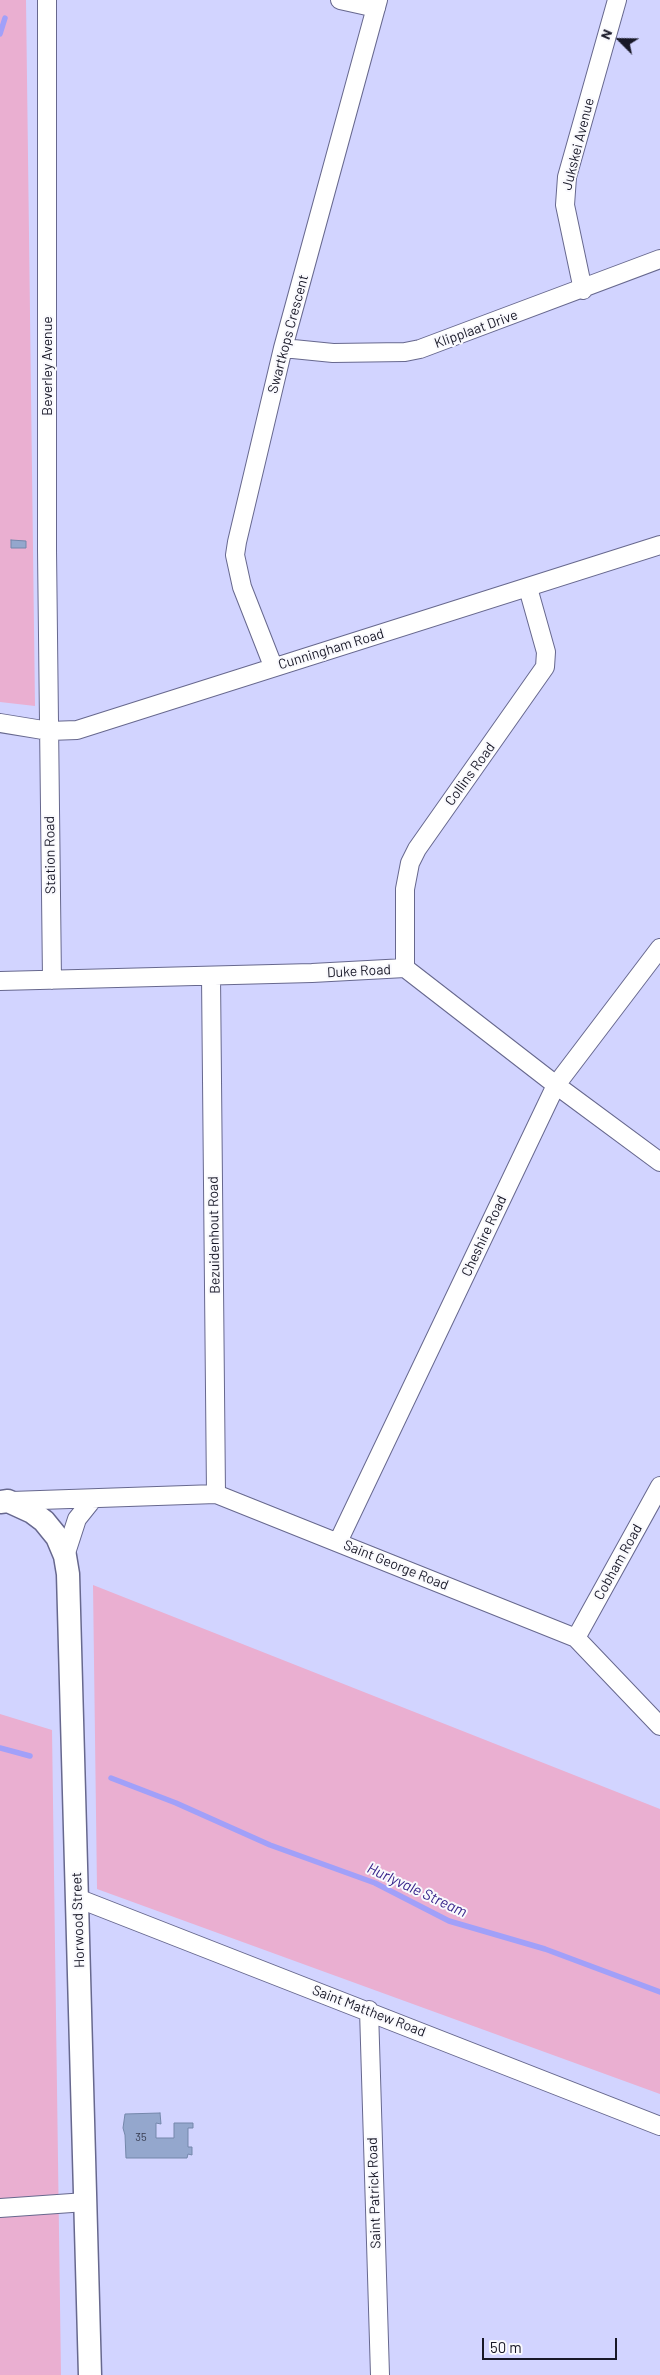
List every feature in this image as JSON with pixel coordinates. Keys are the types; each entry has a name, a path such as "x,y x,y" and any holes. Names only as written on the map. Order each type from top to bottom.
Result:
{"main road":[{"name":"Horwood Street","path":"4,1501 32,1512 44,1521 57,1537 65,1556 68,1574 90,2375"}],"street":[{"name":"Beverley Avenue","path":"47,0 49,731"},
{"path":"340,0 377,4"},
{"name":"Jukskei Avenue","path":"583,290 565,205 567,177 617,0"},
{"name":"Swartkops Crescent","path":"273,666 242,588 235,555 283,348 377,4"},
{"name":"Klipplaat Drive","path":"283,348 334,353 404,352 420,349 583,290 660,259"},
{"name":"Cunningham Road","path":"0,723 49,731 77,730 273,666 528,588 660,545"},
{"name":"Collins Road","path":"405,968 405,890 410,863 417,849 545,667 546,652 528,588"},
{"name":"Station Road","path":"49,731 52,980"},
{"name":"Cheshire Road","path":"338,1542 556,1085 660,948"},
{"name":"Duke Road","path":"0,981 211,976 405,968 556,1085 660,1162"},
{"name":"Bezuidenhout Road","path":"211,976 216,1494"},
{"name":"Cobham Road","path":"576,1638 660,1486"},
{"name":"Saint George Road","path":"4,1501 216,1494 576,1638 660,1726"},
{"path":"65,1556 77,1519 93,1499"},
{"name":"Saint Matthew Road","path":"77,1898 369,2010 660,2126"},
{"name":"Saint Patrick Road","path":"369,2010 380,2375"},
{"path":"0,2208 86,2202"}],"shaded area":[{"path":"0,0 26,0 35,706 0,702"},
{"path":"93,1585 660,1809 660,2094 97,1889"},
{"path":"0,1714 52,1730 61,2375 0,2375"}],"building":[{"path":"11,540 26,541 26,548 11,548"},
{"path":"160,2113 161,2124 156,2123 156,2138 174,2138 174,2123 193,2123 193,2128 188,2128 188,2147 192,2147 192,2155 188,2154 187,2158 126,2158 123,2128 125,2114"}],"waterway":[{"path":"0,34 5,18"},
{"path":"0,1748 30,1756"},
{"name":"Hurlyvale Stream","path":"111,1778 176,1803 270,1845 375,1883 449,1921 545,1949 660,1992"}]}
